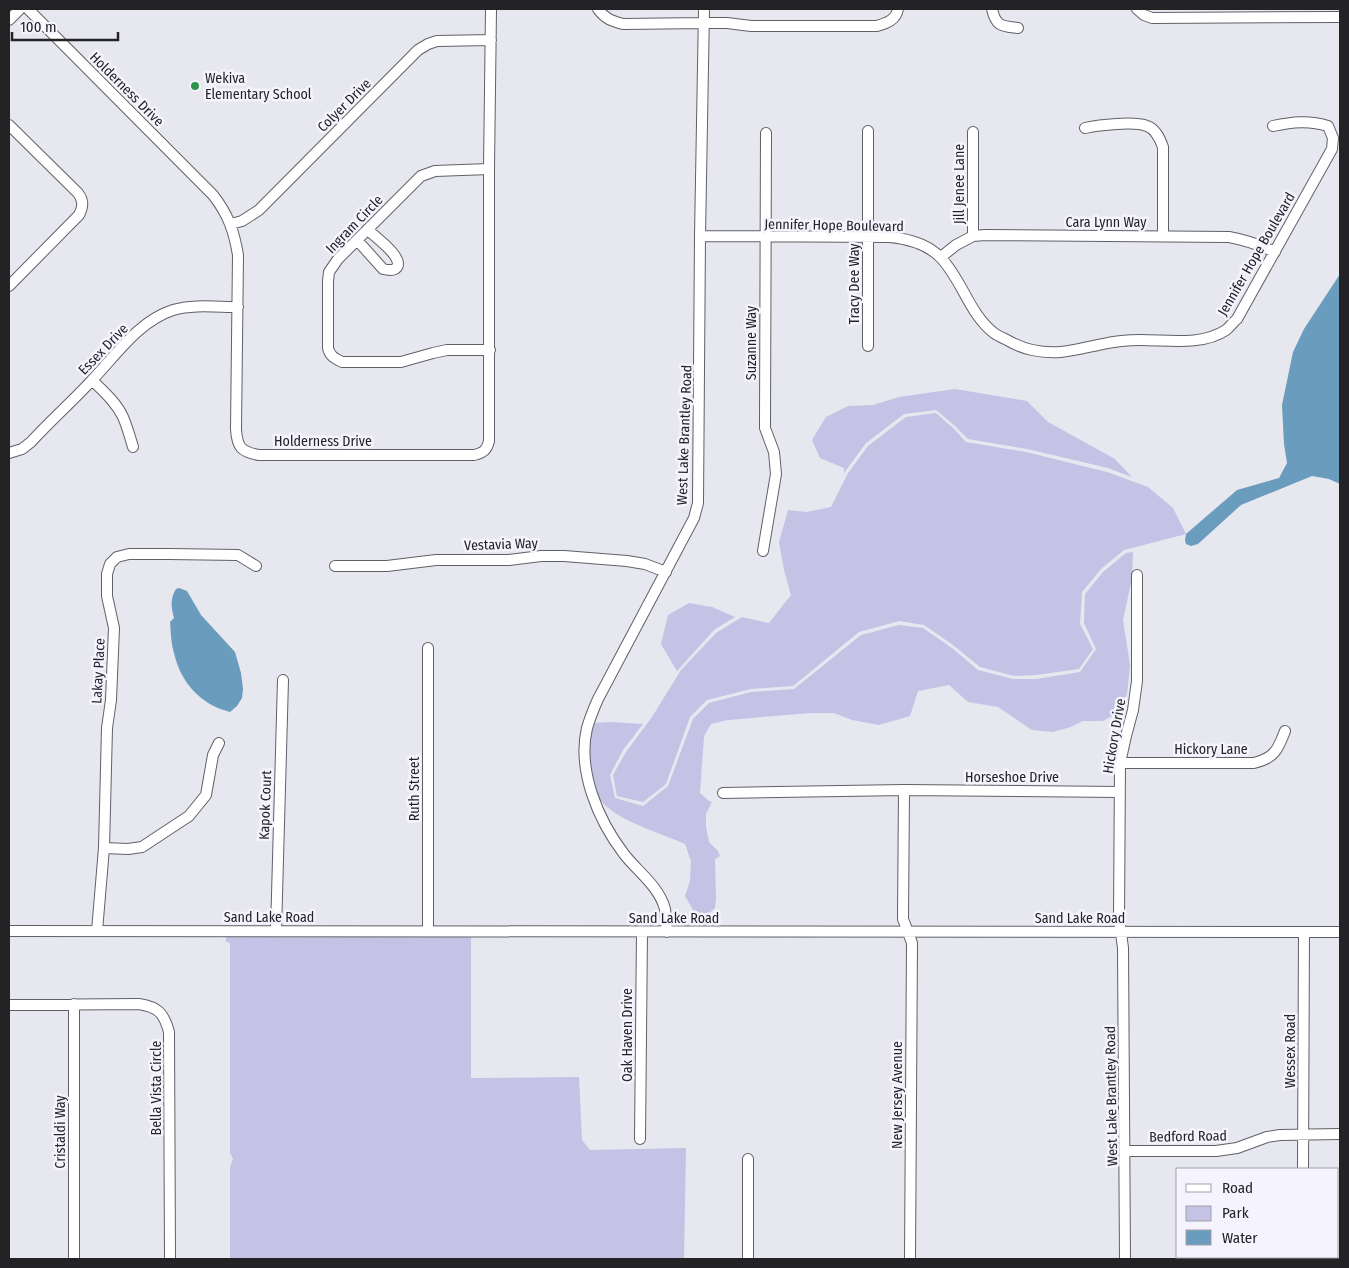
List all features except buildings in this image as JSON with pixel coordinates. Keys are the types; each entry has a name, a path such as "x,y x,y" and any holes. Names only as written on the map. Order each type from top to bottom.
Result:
{"street":[{"path":"9,20 20,9"},
{"name":"Holderness Drive","path":"28,9 213,194 223,207 235,236 238,255 237,438 239,445 249,453 259,455 474,456 482,453 490,441 489,168 491,9"},
{"path":"598,9 604,16 623,24 728,23 751,26 877,26 894,19 898,9"},
{"name":"West Lake Brantley Road","path":"667,932 665,909 660,897 616,843 601,816 590,787 585,758 587,729 598,698 694,518 698,503 704,9"},
{"path":"992,9 997,22 1002,26 1018,28"},
{"path":"1137,9 1144,15 1152,18 1294,13 1340,17"},
{"name":"Colyer Drive","path":"231,224 242,221 259,210 418,50 437,41 491,40"},
{"name":"Jennifer Hope Boulevard","path":"700,236 868,236 905,238 917,242 941,257 953,272 982,320 994,332 1012,343 1030,350 1050,353 1066,352 1124,340 1206,339 1228,329 1237,318 1332,149 1334,138 1328,126 1317,122 1293,122 1273,126"},
{"path":"1085,128 1102,124 1140,124 1148,126 1160,139 1163,147 1163,236"},
{"path":"9,125 78,193 82,198 83,204 79,215 9,286"},
{"name":"Tracy Dee Way","path":"868,131 868,346"},
{"name":"Jill Jenee Lane","path":"972,236 973,132"},
{"name":"Suzanne Way","path":"763,551 776,474 774,452 765,428 766,133"},
{"name":"Ingram Circle","path":"489,168 435,171 421,176 338,259 329,272 328,348 329,354 342,362 402,362 447,350 490,350"},
{"path":"357,240 383,269 394,269 398,261 395,254 368,230"},
{"path":"941,257 972,236"},
{"name":"Cara Lynn Way","path":"972,236 1229,237 1258,244 1275,252"},
{"name":"Essex Drive","path":"9,453 22,449 31,442 127,342 150,321 180,308 238,307"},
{"path":"92,380 119,410 133,447"},
{"name":"Lakay Place","path":"97,932 104,848 107,728 111,700 114,628 107,596 107,574 110,564 117,557 129,554 169,554 238,555 256,566"},
{"name":"Vestavia Way","path":"335,566 387,566 436,560 509,560 541,556 564,556 645,564 666,572"},
{"name":"Hickory Drive","path":"1121,932 1118,918 1120,763 1133,710 1137,681 1137,575"},
{"name":"Ruth Street","path":"428,648 428,931"},
{"name":"Kapok Court","path":"276,931 283,680"},
{"name":"Hickory Lane","path":"1120,763 1254,763 1263,761 1273,755 1285,731"},
{"path":"104,848 128,849 142,847 189,816 206,795 213,755 219,743"},
{"path":"904,790 903,919 908,931"},
{"name":"Horseshoe Drive","path":"723,793 904,790 1120,792"},
{"name":"Sand Lake Road","path":"9,930 97,932 1340,932"},
{"name":"New Jersey Avenue","path":"908,931 912,943 910,1259"},
{"name":"Oak Haven Drive","path":"640,1139 642,932"},
{"name":"West Lake Brantley Road","path":"1121,932 1123,948 1125,1259"},
{"name":"Wessex Road","path":"1303,1168 1304,932"},
{"name":"Cristaldi Way","path":"74,1004 74,1259"},
{"name":"Bella Vista Circle","path":"9,1005 139,1004 150,1006 160,1012 166,1021 169,1032 170,1259"},
{"name":"Bedford Road","path":"1125,1151 1216,1151 1237,1148 1280,1134 1340,1134"},
{"path":"748,1159 748,1259"}],"green space":[{"path":"955,389 1027,401 1048,422 1115,459 1132,477 1108,468 1027,449 968,439 936,410 904,414 866,443 844,473 844,468 820,458 812,440 826,417 848,406 873,405 899,397"},
{"path":"936,413 966,442 1026,452 1107,472 1148,487 1173,508 1186,534 1124,550 1101,569 1082,592 1080,624 1093,649 1079,669 1014,676 980,667 924,625 899,621 859,632 793,686 751,689 707,700 690,717 666,784 643,802 617,796 613,775 626,752 652,717 681,670 716,633 742,617 769,623 791,595 779,542 788,510 807,512 831,507 848,473 868,446 906,417"},
{"path":"1133,552 1132,578 1123,620 1130,665 1127,694 1117,713 1103,721 1083,721 1071,727 1053,732 1032,730 998,707 968,702 949,685 918,691 910,716 879,725 852,720 834,713 810,713 728,720 711,724 704,736 700,793 712,802 706,814 706,827 709,842 718,851 720,856 715,859 715,908 706,916 693,910 685,896 690,881 691,861 685,844 618,815 609,809 598,796 593,782 589,758 589,740 593,723 643,724 623,750 610,775 615,798 643,806 668,786 693,719 709,703 751,692 794,689 861,635 899,625 923,628 952,648 978,670 1013,679 1036,679 1080,672 1096,649 1084,623 1085,594 1103,572 1126,553"},
{"path":"689,603 712,607 735,617 714,630 677,671 661,644 668,615"},
{"path":"226,935 471,935 471,1078 579,1077 582,1140 590,1150 686,1148 684,1259 230,1259 230,1167 233,1159 230,1153 230,945 229,942 226,942"}],"water":[{"path":"1340,274 1340,484 1329,479 1312,476 1241,505 1198,544 1191,546 1186,544 1186,534 1237,490 1279,478 1287,463 1282,405 1293,352 1304,329"},
{"path":"179,588 187,591 201,615 235,652 243,689 242,698 230,712 201,698 193,691 181,674 172,645 170,622 174,618 173,596 176,589"}],"place":[{"name":"Wekiva Elementary School","path":"195,86"}]}
